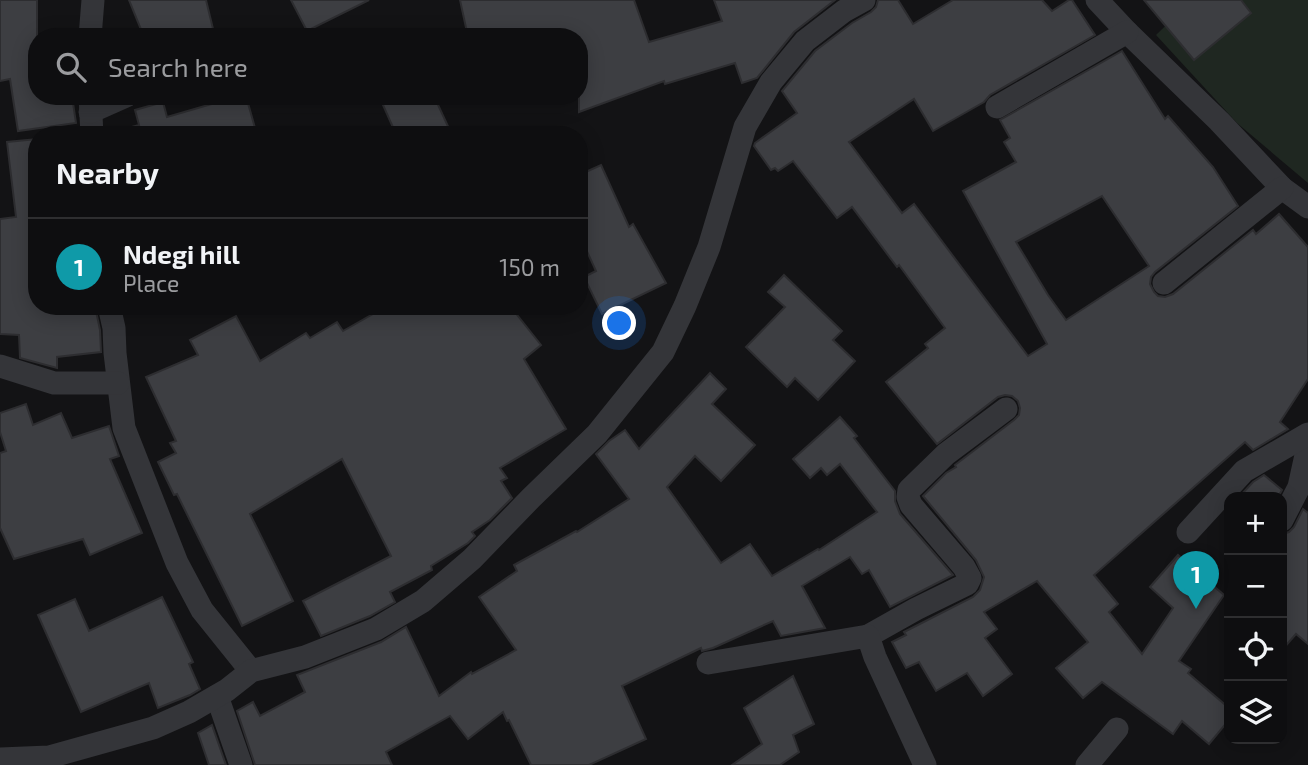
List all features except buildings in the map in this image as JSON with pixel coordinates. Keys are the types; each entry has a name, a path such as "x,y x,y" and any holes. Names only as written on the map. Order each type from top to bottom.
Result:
{"street":[{"path":"91,28 93,0"},
{"path":"0,759 49,757 153,728 190,712 251,671 305,657 376,629 422,601 472,559 530,498 597,434 663,352 709,247 746,127 771,82 804,41 844,11 864,0"},
{"path":"1097,0 1282,188 1308,207"},
{"path":"997,107 1127,32"},
{"path":"90,105 91,126"},
{"path":"1164,283 1282,188"},
{"path":"111,315 124,428 177,563 202,610 251,671"},
{"path":"0,366 54,383 118,383"},
{"path":"708,663 867,636 967,584 970,578 964,567 911,505 909,490 946,454 1006,409"},
{"path":"1188,532 1244,471 1308,434"},
{"path":"1287,510 1299,487 1308,446"},
{"path":"867,636 925,765"},
{"path":"217,696 241,765"},
{"path":"1087,765 1117,729"}],"shaded area":[{"path":"1192,0 1308,0 1308,183 1237,123 1156,35"}],"place":[{"name":"Ndegi hill","path":"1196,609"}]}
